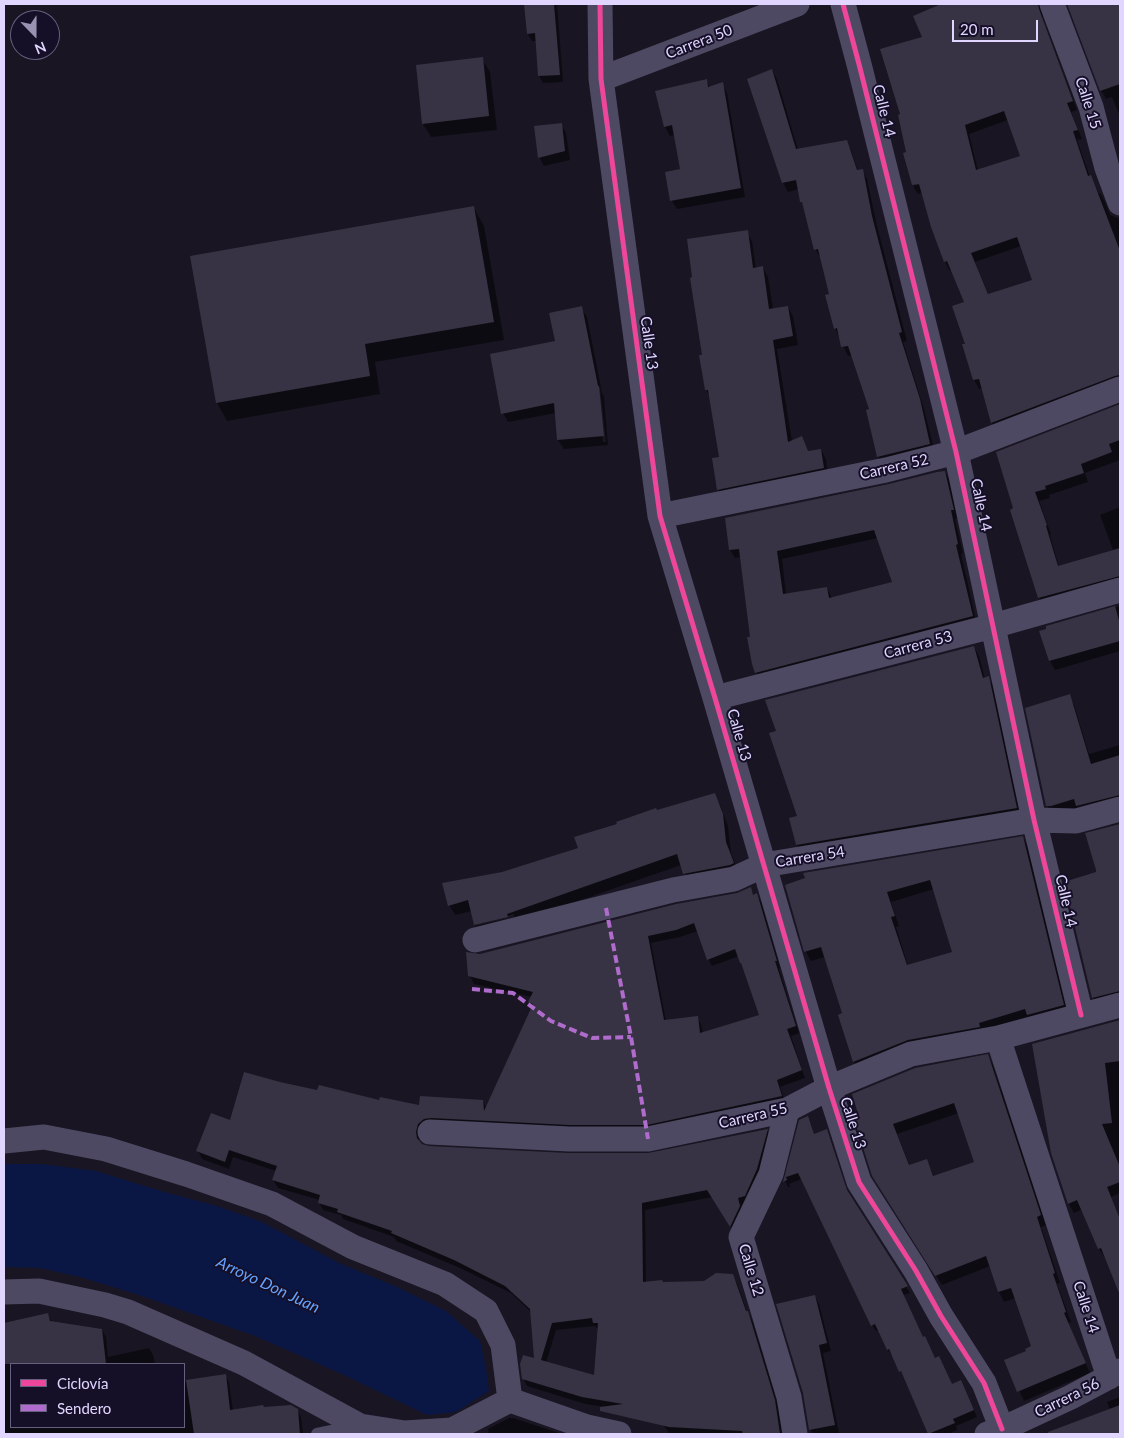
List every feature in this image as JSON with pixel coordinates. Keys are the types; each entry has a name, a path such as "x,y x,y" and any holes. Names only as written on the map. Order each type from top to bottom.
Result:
{"street":[{"name":"Calle 13","path":"600,4 601,79 660,516 716,698 829,1088 859,1182 984,1383 994,1432"},
{"name":"Carrera 50","path":"601,79 797,4"},
{"name":"Calle 14","path":"843,4 956,452 1034,820 1081,1015"},
{"name":"Calle 15","path":"1052,4 1114,165 1120,203"},
{"name":"Carrera 52","path":"660,516 886,470 956,452 1120,389"},
{"name":"Carrera 53","path":"716,698 994,626 1120,590"},
{"name":"Carrera 54","path":"475,940 672,890 734,879 764,865 1034,820 1076,821 1120,808"},
{"name":"Carrera 55","path":"430,1132 569,1139 648,1138 787,1110 829,1088 911,1054 998,1038 1120,1005"},
{"name":"Calle 14","path":"998,1038 1115,1374"},
{"name":"Calle 12","path":"787,1110 771,1174 741,1237 789,1397 795,1434"},
{"path":"4,1141 44,1137 106,1149 186,1174 272,1204 353,1247 445,1284 486,1311 503,1345 510,1400"},
{"path":"4,1292 38,1291 105,1305 128,1312 244,1363 360,1426 405,1433 452,1430 510,1400 587,1427 619,1434"},
{"name":"Carrera 56","path":"994,1432 1071,1397 1115,1374"}],"lane":[{"path":"317,1434 360,1426"}],"water":[{"name":"Arroyo Don Juan","path":"4,1164 42,1164 96,1171 217,1206 262,1222 339,1263 395,1286 446,1311 480,1341 489,1391 456,1412 427,1415 344,1375 255,1336 139,1295 80,1277 40,1268 4,1267"}],"building":[{"path":"524,4 554,4 560,75 538,76 535,33 527,34"},
{"path":"941,4 1038,4 1073,101 1067,103 1078,130 1073,131 1088,176 1091,175 1120,251 1120,375 991,423 979,379 973,380 962,344 965,344 952,306 964,302 947,261 944,262 931,227 919,184 912,185 903,153 906,152 898,115 900,114 880,49 922,37 913,16","holes":["1004,111 1020,156 976,170 965,125","1017,237 1032,280 988,294 971,253"]},
{"path":"1067,4 1120,4 1120,84 1100,91"},
{"path":"483,57 489,116 422,124 416,65"},
{"path":"772,69 796,149 847,140 857,170 863,169 872,216 902,332 899,333 920,399 930,444 877,457 866,410 869,409 848,346 841,347 837,328 834,329 825,295 829,294 818,249 814,250 802,202 800,202 796,180 782,183 747,79"},
{"path":"707,79 708,87 723,82 741,188 670,201 665,172 680,169 672,125 664,127 655,91"},
{"path":"562,123 565,151 538,158 534,126"},
{"path":"474,206 494,322 365,344 370,376 216,403 190,256"},
{"path":"748,230 753,268 763,266 769,309 788,306 793,336 773,340 788,442 802,436 808,451 821,449 824,468 717,490 712,458 719,457 708,390 705,390 699,355 702,355 690,278 692,277 687,239"},
{"path":"582,306 599,386 604,436 557,440 554,403 501,414 490,354 555,341 549,313"},
{"path":"1120,404 1120,440 1109,444 1112,452 1081,464 1084,473 1045,486 1046,489 1035,492 1047,525 1058,566 1120,548 1120,576 1038,598 1010,510 1013,508 996,452"},
{"path":"945,471 954,510 951,510 958,544 956,545 973,616 755,673 747,637 750,637 739,549 729,550 725,518 889,484","holes":["874,530 892,582 829,598 827,587 783,594 777,551"]},
{"path":"1115,606 1120,624 1120,641 1049,661 1039,631 1046,629 1046,626"},
{"path":"974,646 983,678 989,676 1017,808 796,845 789,818 797,816 769,733 776,731 765,700"},
{"path":"1070,694 1091,764 1120,755 1120,795 1076,806 1074,799 1046,806 1025,708"},
{"path":"715,793 723,814 726,842 734,863 730,865 683,874 677,854 507,914 508,917 474,925 468,900 448,906 442,883 502,872 578,848 574,837 617,824 616,822 656,808 657,810"},
{"path":"1120,824 1120,991 1092,998 1064,882 1096,872 1085,833"},
{"path":"1023,836 1064,1005 1027,1015 1025,1009 979,1023 980,1027 908,1040 853,1062 838,1015 842,1013 821,947 804,952 785,885 805,878 803,873","holes":["930,880 952,952 907,965 891,917 895,916 887,892"]},
{"path":"751,887 753,895 757,893 777,961 775,961 796,1026 787,1029 802,1070 777,1080 782,1096 647,1125 569,1125 431,1118 424,1119 418,1124 416,1132 417,1138 422,1144 429,1146 568,1153 648,1153 768,1129 757,1169 745,1196 738,1198 740,1206 730,1227 707,1190 642,1203 643,1282 662,1280 663,1282 704,1281 716,1273 733,1274 746,1311 748,1311 775,1400 780,1434 743,1434 742,1431 669,1427 600,1411 600,1407 623,1404 582,1397 522,1379 520,1364 523,1355 534,1358 530,1309 505,1286 454,1260 391,1233 392,1231 337,1212 338,1209 318,1203 320,1195 272,1180 277,1166 229,1150 225,1162 196,1151 211,1113 230,1120 244,1072 317,1090 319,1085 379,1100 380,1097 419,1105 420,1096 483,1100 484,1111 533,1004 528,1002 533,992 468,976 466,952 480,954 676,904 737,893","holes":["694,923 707,960 735,949 759,1015 700,1033 698,1016 664,1020 648,936 676,930","592,1318 593,1323 598,1323 594,1375 541,1360 552,1323"]},
{"path":"1120,1020 1120,1061 1105,1063 1112,1123 1102,1124 1120,1167 1120,1182 1107,1187 1120,1219 1119,1293 1101,1248 1098,1249 1077,1200 1068,1204 1051,1153 1032,1044"},
{"path":"988,1054 1041,1215 1037,1217 1066,1312 1064,1313 1086,1363 1017,1392 1004,1360 1026,1351 1025,1349 1031,1346 1011,1288 998,1292 986,1256 935,1276 872,1176 854,1119 859,1117 852,1094 915,1068","holes":["954,1103 974,1162 933,1176 927,1159 909,1165 893,1124"]},
{"path":"808,1116 814,1134 827,1129 847,1190 908,1286 901,1289 935,1358 939,1356 952,1384 961,1380 974,1410 953,1419 955,1423 928,1434 901,1371 899,1372 875,1324 871,1326 798,1173 786,1177 787,1180 783,1182 799,1120"},
{"path":"815,1295 827,1343 819,1345 835,1425 809,1430 803,1393 776,1304"},
{"path":"48,1313 50,1321 102,1329 106,1363 4,1364 4,1323"},
{"path":"226,1374 230,1410 263,1405 264,1407 291,1405 298,1409 300,1434 194,1434 186,1380"},
{"path":"1120,1405 1120,1434 1048,1434 1048,1432"}],"marked path":[{"path":"606,908 631,1037 648,1139"},
{"path":"472,989 513,993 551,1021 592,1038 631,1037"}],"cycle path":[{"path":"600,4 601,79 660,516 829,1088 859,1182 984,1383 1002,1429"},
{"path":"843,4 956,452 1034,820 1081,1015"}]}
